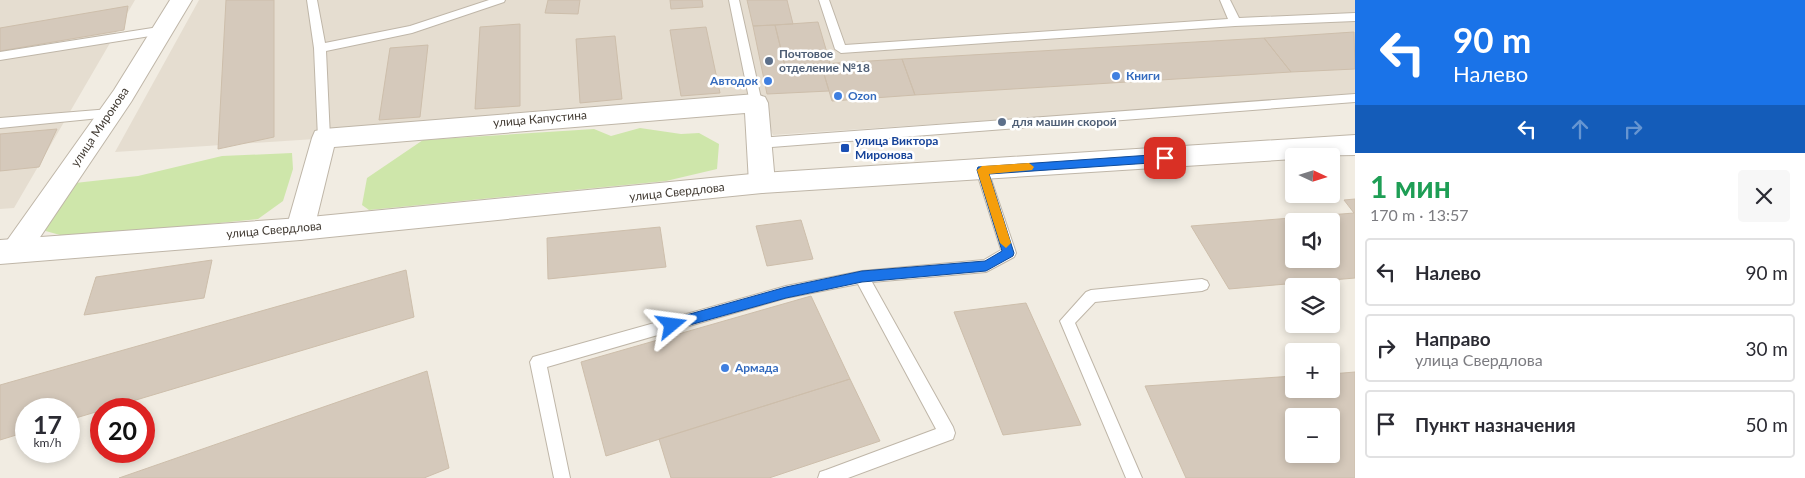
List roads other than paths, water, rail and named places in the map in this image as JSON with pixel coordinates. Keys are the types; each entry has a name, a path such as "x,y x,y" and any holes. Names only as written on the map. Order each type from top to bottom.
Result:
{"street":[{"name":"улица Миронова","path":"8,251 110,113 164,30 180,0"},
{"name":"улица Капустина","path":"324,138 756,103"},
{"path":"756,103 762,183"},
{"path":"300,228 324,138"},
{"name":"улица Свердлова","path":"8,251 300,228 762,183 1355,145"}],"lane":[{"path":"312,0 320,48 324,138"},
{"path":"320,48 412,29 500,0"},
{"path":"734,0 756,103"},
{"path":"824,0 841,49 1236,22 1355,17"},
{"path":"1225,0 1236,22"},
{"path":"0,56 164,30"},
{"path":"759,143 1355,98"},
{"path":"0,123 110,113"},
{"path":"562,478 538,362 786,292 862,276 986,266 1008,253 982,170"},
{"path":"826,478 947,433 862,276"},
{"path":"1134,478 1067,321 1091,296 1202,285"}],"place":[{"name":"Почтовое отделение №18","path":"769,61"},
{"name":"Книги","path":"1116,76"},
{"name":"Автодок","path":"768,81"},
{"name":"Ozon","path":"838,96"},
{"name":"для машин скорой","path":"1002,122"},
{"name":"улица Виктора Миронова","path":"845,148"},
{"name":"Армада","path":"725,368"}]}
